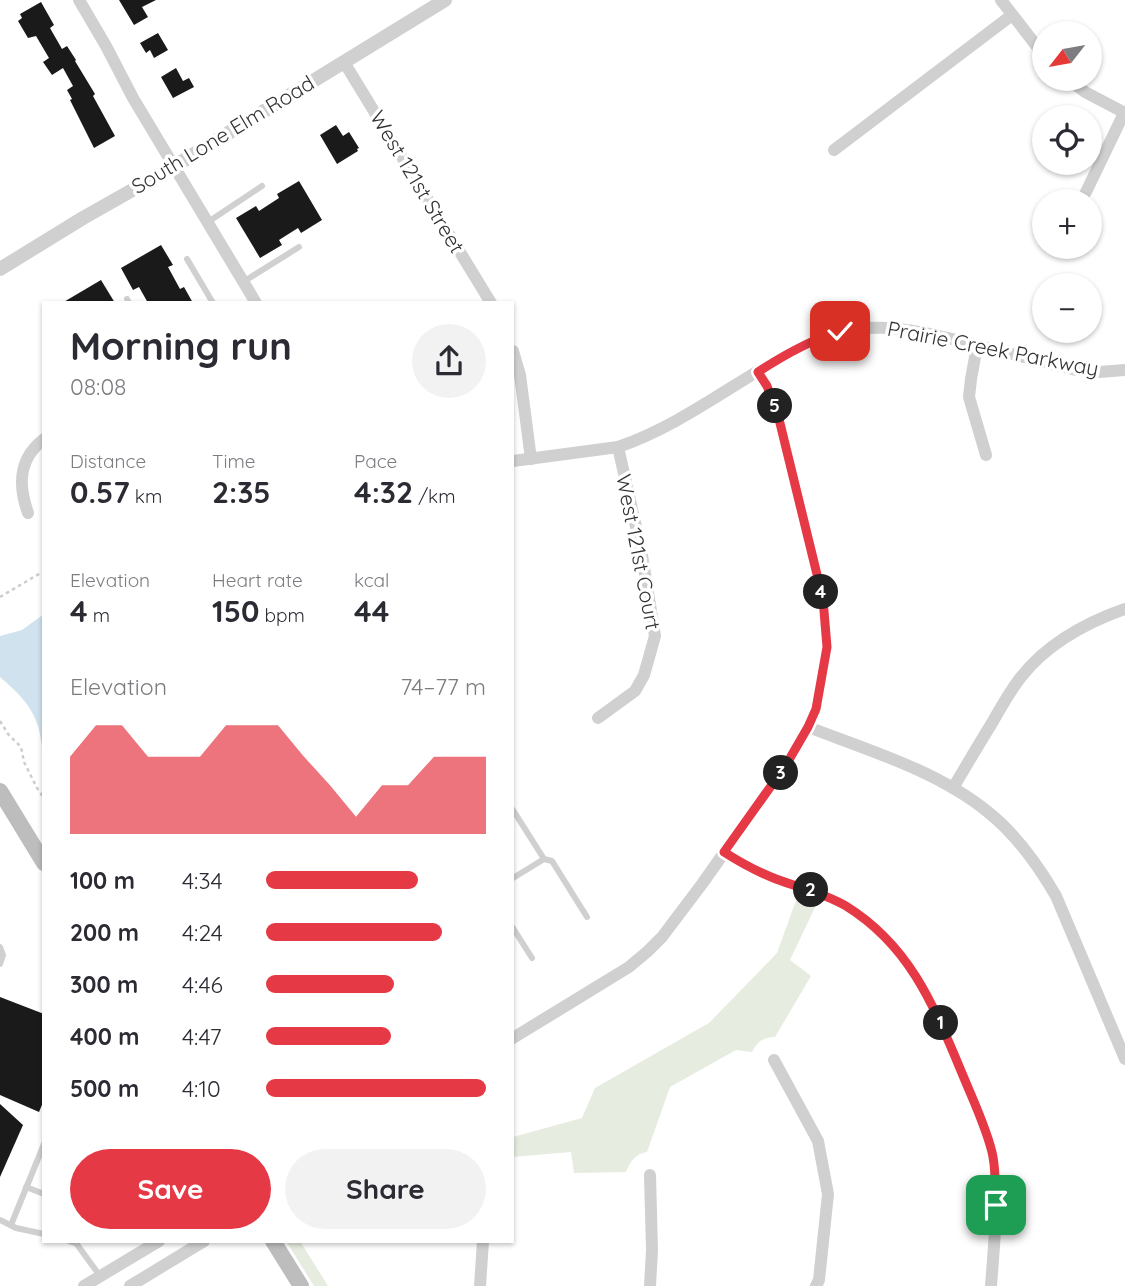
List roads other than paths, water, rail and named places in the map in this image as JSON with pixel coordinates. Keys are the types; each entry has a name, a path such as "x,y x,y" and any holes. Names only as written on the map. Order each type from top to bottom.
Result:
{"main road":[{"path":"0,791 42,860"},
{"path":"274,1243 301,1286"}],"street":[{"path":"79,0 173,167 255,301"},
{"name":"South Lone Elm Road","path":"0,269 173,167 445,0"},
{"path":"1001,0 1032,40"},
{"path":"835,150 1012,15"},
{"name":"West 121st Street","path":"344,62 490,301"},
{"path":"1084,91 1124,113 1087,189"},
{"name":"Prairie Creek Parkway","path":"514,461 618,447 656,432 810,342 856,328 901,328 1076,370 1125,370"},
{"path":"977,346 970,397 986,455"},
{"path":"514,354 520,375 531,459"},
{"path":"514,1037 629,967 662,937 786,765 816,709 827,647 823,599 778,415 767,386 758,372"},
{"path":"28,513 22,495 23,465 35,446 42,441"},
{"name":"West 121st Court","path":"598,718 635,691 644,676 655,636 641,549 618,447"},
{"path":"953,788 1009,694 1029,668 1050,648 1077,629 1125,609"},
{"path":"808,727 953,788 989,813 1017,839 1044,876 1061,907 1121,1036 1125,1059"},
{"path":"724,852 761,873 823,895 853,911 888,939 918,978 967,1086 993,1157 996,1205 991,1286"},
{"path":"774,1060 818,1141 828,1194 819,1280 816,1286"},
{"path":"650,1175 650,1286"},
{"path":"84,1286 156,1243"},
{"path":"130,1286 201,1243"},
{"path":"480,1286 483,1243"}],"lane":[{"path":"207,222 262,186"},
{"path":"243,282 299,247"},
{"path":"187,259 212,301"},
{"path":"514,812 544,859 552,861 587,917"},
{"path":"514,877 544,859"},
{"path":"514,930 532,958"},
{"path":"0,947 3,955 0,964"},
{"path":"11,1225 42,1149"},
{"path":"26,1187 42,1193"},
{"path":"0,1220 42,1233"},
{"path":"76,1243 100,1276"}],"water":[{"path":"42,615 42,745 32,711 18,693 0,677 0,636 22,630"}]}
